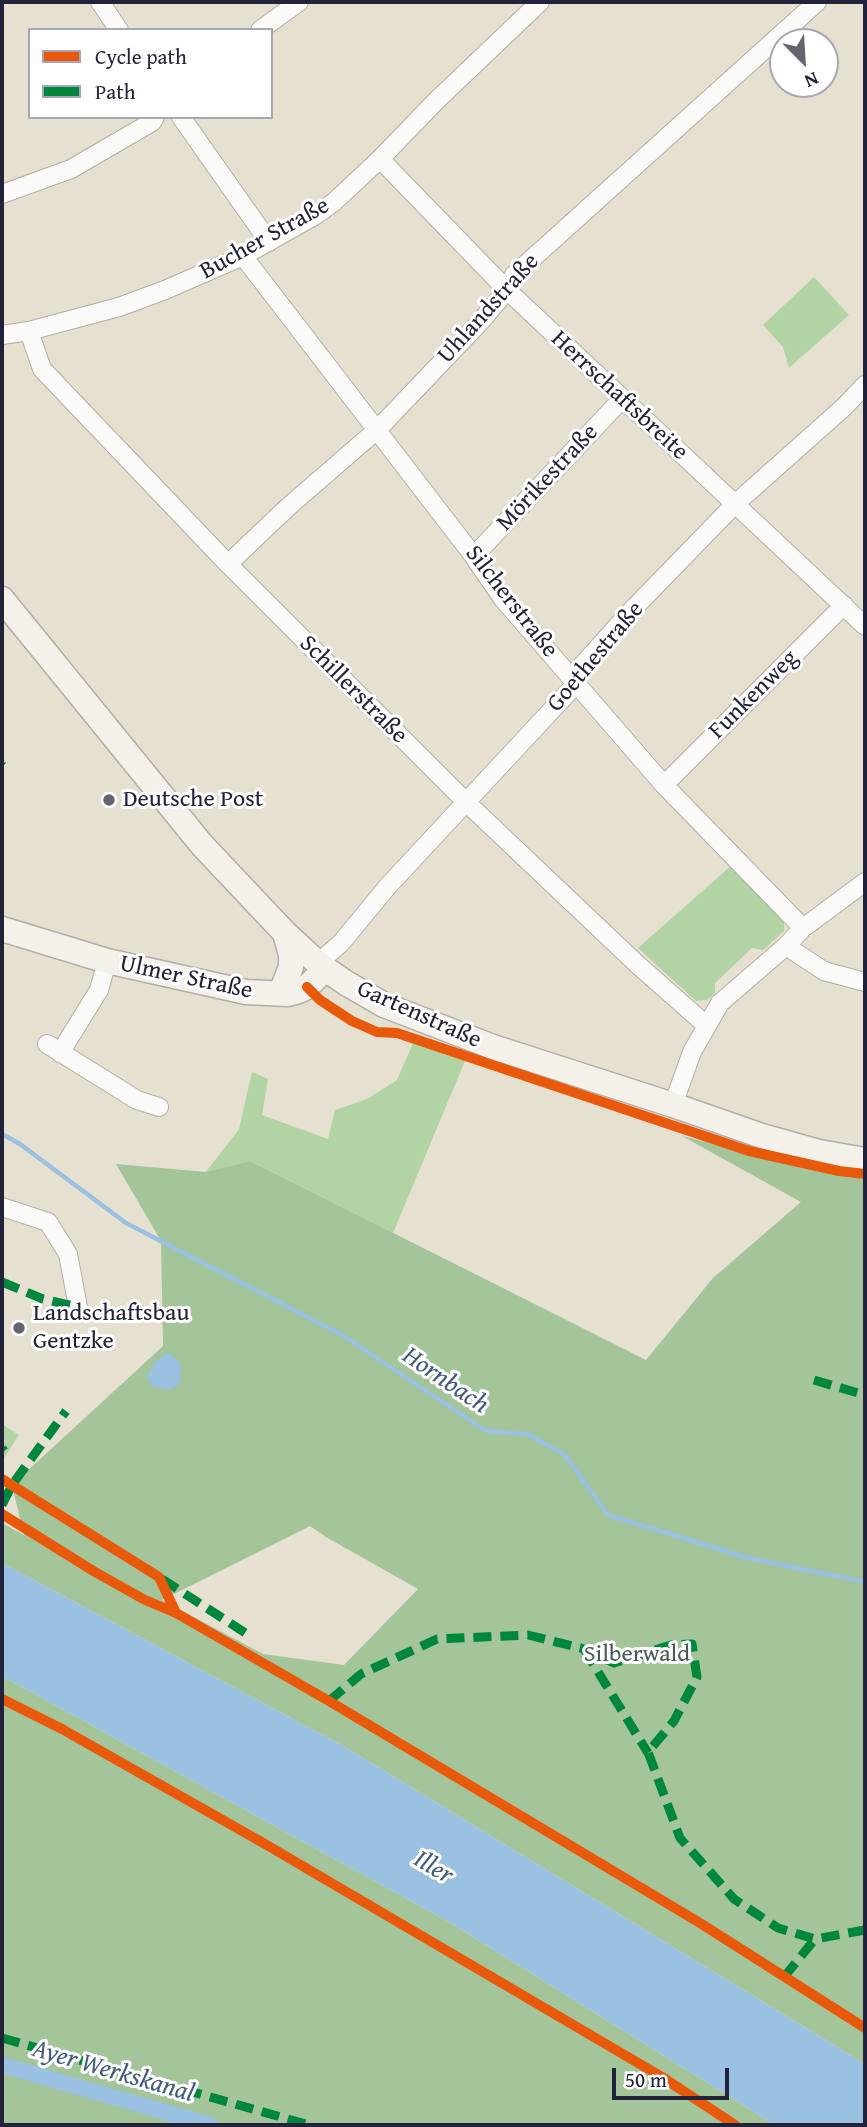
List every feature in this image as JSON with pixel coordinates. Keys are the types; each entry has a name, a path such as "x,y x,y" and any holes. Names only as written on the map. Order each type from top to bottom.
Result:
{"main road":[{"name":"Gartenstraße","path":"2,599 202,845 285,933 321,966 384,1005 445,1031 762,1136 819,1152 865,1160"},
{"name":"Ulmer Straße","path":"2,929 107,961 246,992 299,991 307,987 321,966"},
{"path":"274,990 291,967 285,933"}],"street":[{"path":"100,2 118,28"},
{"path":"263,28 299,2"},
{"name":"Bucher Straße","path":"2,335 29,331 119,307 165,290 243,256 316,215 380,159 449,88 540,2"},
{"name":"Uhlandstraße","path":"228,564 288,507 378,429 481,321 507,290 514,275 817,2"},
{"path":"2,194 71,169 154,119"},
{"path":"182,119 269,242"},
{"name":"Herrschaftsbreite","path":"380,159 507,290 865,626"},
{"name":"Silcherstraße","path":"243,256 378,429 474,556 503,599 664,785 803,928"},
{"name":"Schillerstraße","path":"29,331 42,369 228,564 467,803 638,965 706,1025"},
{"name":"Goethestraße","path":"321,966 388,886 576,684 578,670 735,504 865,385"},
{"name":"Mörikestraße","path":"474,556 622,399"},
{"name":"Funkenweg","path":"664,785 844,605"},
{"path":"673,1105 692,1052 720,1003 803,928 865,882"},
{"path":"786,946 824,971 865,982"},
{"name":"Ulmer Straße","path":"107,961 99,990 54,1049 137,1100 159,1107"},
{"path":"2,1207 48,1222 68,1254 78,1307"}],"green space":[{"path":"814,277 849,315 789,368 783,347 763,325"},
{"path":"733,864 784,920 784,931 763,950 752,948 715,983 715,993 707,1000 696,1001 638,948"},
{"path":"413,1043 465,1061 393,1233 250,1161 206,1172 239,1129 252,1072 268,1079 262,1115 328,1139 335,1110 367,1099 397,1080"},
{"name":"Silberwald","path":"682,1136 865,1179 865,2064 345,1747 2,1563 2,1523 24,1535 12,1485 163,1346 161,1241 116,1164 206,1172 250,1161 646,1360 713,1278 801,1202","holes":["310,1526 418,1589 344,1665 263,1654 162,1600"]},
{"path":"2,1424 19,1435 2,1461"},
{"path":"2,1676 449,1922 775,2125 2,2125"}],"water":[{"path":"168,1352 180,1363 181,1381 171,1390 153,1387 147,1377 155,1362"},
{"name":"Iller","path":"2,1563 345,1747 865,2064 865,2125 775,2125 449,1922 2,1676"}],"waterway":[{"name":"Hornbach","path":"2,1134 20,1144 126,1223 342,1335 486,1431 527,1434 564,1454 608,1515 748,1558 865,1582"},
{"name":"Ayer Werkskanal","path":"2,2065 210,2125"}],"marked path":[{"path":"2,1282 43,1299 78,1307"},
{"path":"814,1380 865,1395"},
{"path":"2,1505 12,1485 66,1411"},
{"path":"162,1579 250,1636"},
{"path":"329,1701 361,1674 437,1639 528,1635 581,1648 614,1663 671,1645 692,1644 697,1677 674,1721 648,1752 680,1838 734,1899 778,1928 815,1939 865,1930"},
{"path":"584,1649 648,1753"},
{"path":"784,1977 815,1939"},
{"path":"2,2038 309,2125"}],"cycle path":[{"path":"307,987 320,1000 352,1021 377,1032 397,1033 749,1151 839,1171 865,1174"},
{"path":"2,1479 159,1577 176,1613"},
{"path":"2,1514 95,1572 145,1600 176,1613 329,1701 700,1923 865,2028"},
{"path":"2,1699 62,1729 265,1844 662,2077 735,2125"}],"place":[{"name":"Deutsche Post","path":"109,800"},
{"name":"Landschaftsbau Gentzke","path":"19,1328"}]}
